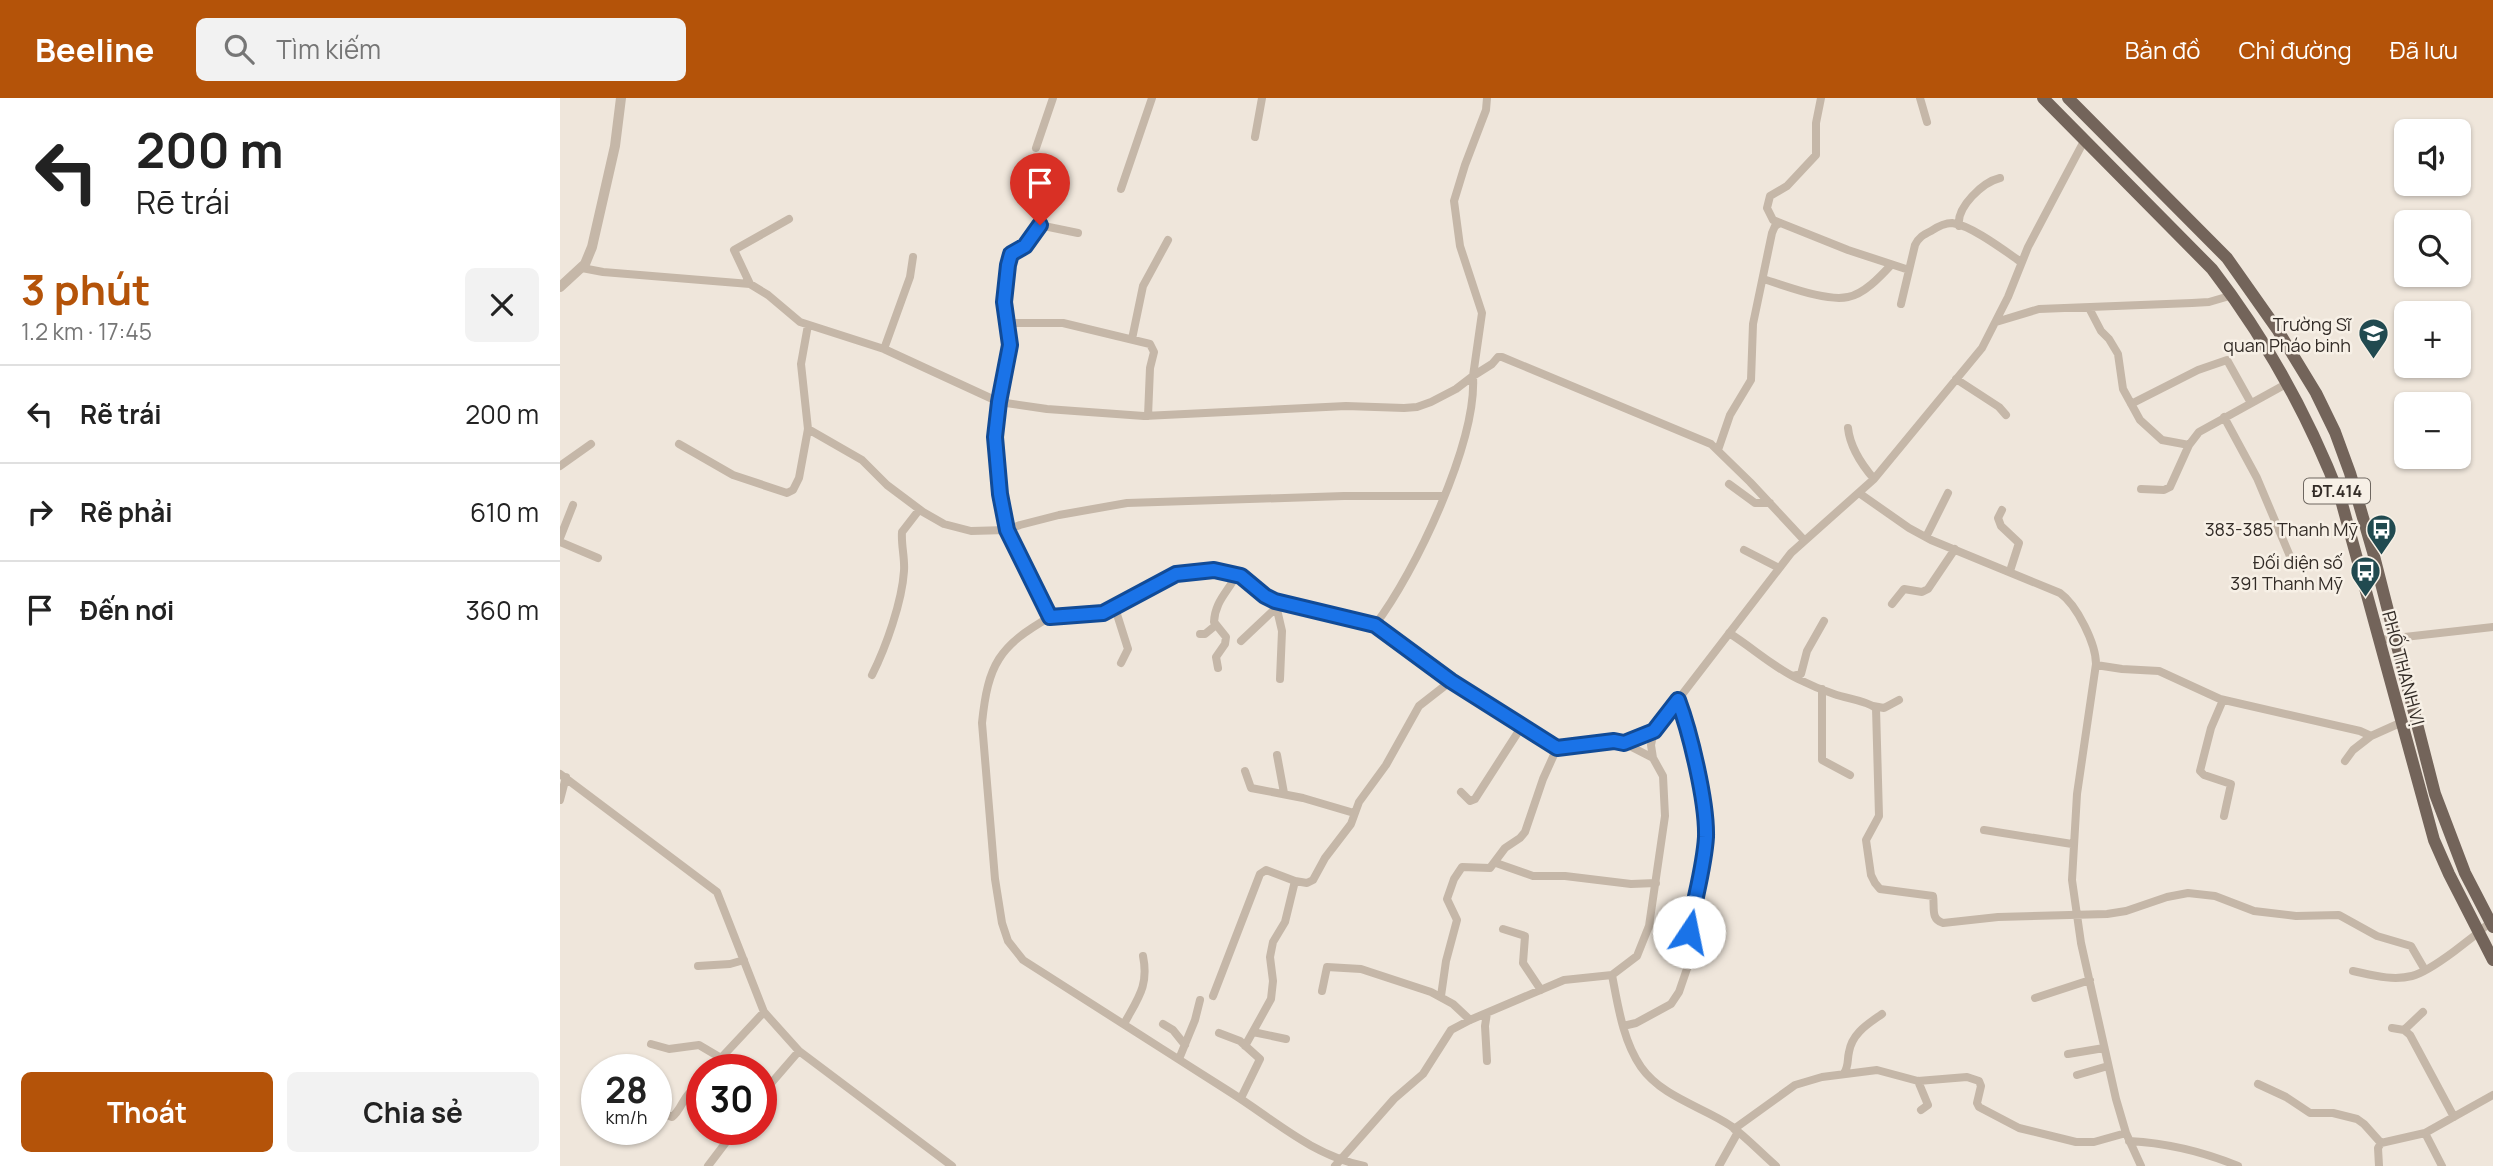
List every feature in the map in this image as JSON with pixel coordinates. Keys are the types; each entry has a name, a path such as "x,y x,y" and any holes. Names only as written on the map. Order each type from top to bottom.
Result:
{"main road":[{"name":"PHỐ THANH VỊ","path":"2043,98 2212,269 2232,295 2288,383 2323,454 2341,500 2434,840 2493,960"},
{"name":"PHỐ THANH VỊ","path":"2068,98 2227,258 2305,372 2335,432 2350,473 2435,794 2461,863 2492,923"}],"street":[{"path":"560,287 582,268 592,247 615,146 621,98"},
{"path":"1036,148 1053,98"},
{"path":"1121,188 1152,98"},
{"path":"1255,137 1262,98"},
{"path":"1375,625 1413,566 1444,496 1470,418 1482,313 1460,246 1454,201 1488,98"},
{"path":"1821,98 1816,123 1816,155 1787,186 1770,196 1767,203 1768,214 1780,223 1909,270"},
{"path":"1920,98 1927,122"},
{"path":"1337,1163 1394,1100 1423,1074 1446,1035 1469,1020 1570,978 1612,975 1630,963 1643,946 1649,926 1665,816 1664,781 1653,758 1651,745 1654,731 1779,568 1804,540 1874,479 1982,348 2021,262 2084,141"},
{"path":"1050,617 1007,530 995,437 1010,345 1004,302 1010,256 1025,246 1040,225 1056,168"},
{"path":"1959,226 1958,218 1961,212 1979,189 1989,181 2000,178"},
{"path":"750,284 734,250 789,219"},
{"path":"1718,450 1730,415 1751,380 1753,324 1772,233 1780,223"},
{"path":"1901,304 1919,237 1938,226 1951,223 1959,226 1993,243 2021,262"},
{"path":"1040,225 1078,233"},
{"path":"1132,339 1141,291 1168,240"},
{"path":"884,349 910,277 913,257"},
{"path":"1763,279 1828,297 1848,297 1874,281 1891,265"},
{"path":"582,268 750,284 768,295 800,322 884,349 999,402 1047,409 1148,416 1346,406 1418,407 1456,389 1502,357 1691,435 1718,450 1804,540"},
{"path":"1996,322 2039,309 2209,302 2232,295"},
{"path":"2089,308 2101,331 2118,354 2123,388 2140,420 2162,440 2189,445"},
{"path":"1006,323 1050,322 1149,343 1154,350 1150,368 1148,416"},
{"path":"679,444 733,475 788,493 793,491 798,483 808,429 801,364 808,325"},
{"path":"2131,404 2187,375 2227,360 2250,403"},
{"path":"1956,379 1999,407 2006,415"},
{"path":"2141,489 2164,490 2170,487 2189,445 2199,432 2288,383"},
{"path":"2224,417 2257,478 2291,561"},
{"path":"1848,428 1859,459 1874,479"},
{"path":"808,429 862,460 916,513 971,531 1007,530 1059,515 1127,503 1344,496 1444,496"},
{"path":"560,466 591,444"},
{"path":"1729,484 1755,503 1769,503"},
{"path":"1859,493 1926,537 2010,571 2067,598 2094,647 2096,665 2079,783 2072,880 2076,916 2108,1066 2128,1137 2141,1166"},
{"path":"1926,537 1948,493"},
{"path":"573,505 560,540 598,558"},
{"path":"2002,510 1998,517 2001,526 2019,543 2010,571"},
{"path":"872,675 887,643 903,581 901,532 916,513"},
{"path":"1892,604 1904,589 1922,592 1928,589 1955,549"},
{"path":"1744,550 1779,568"},
{"path":"1364,1166 1337,1163 1300,1140 1241,1098 1023,960 1007,941 995,879 982,723 984,699 998,659 1022,633 1050,617 1103,613 1176,574 1214,570 1237,574 1276,604 1375,625 1451,681 1557,748 1614,741 1624,743 1653,758"},
{"path":"1218,668 1216,657 1225,644 1226,637 1214,622 1217,602 1237,574"},
{"path":"1241,641 1276,604"},
{"path":"1276,604 1282,631 1280,679"},
{"path":"1115,608 1128,649 1121,663"},
{"path":"1793,676 1801,674 1807,651 1824,621"},
{"path":"1200,634 1205,635 1216,625"},
{"path":"2378,640 2493,627"},
{"path":"1729,633 1793,676 1822,689 1884,708 1899,700"},
{"path":"2096,665 2164,672 2223,700 2371,736"},
{"path":"1213,996 1260,874 1266,870 1295,881 1307,883 1313,880 1325,858 1351,824 1359,802 1386,765 1419,706 1451,681"},
{"path":"1822,689 1822,760 1850,775"},
{"path":"1623,1026 1636,1023 1671,1004 1679,992 1691,957 1689,932 1706,828 1691,747 1678,700"},
{"path":"2223,700 2211,728 2200,771 2204,775 2230,783 2224,816"},
{"path":"1873,706 1877,716 1879,816 1866,841 1871,875 1880,889 1933,896 1935,919 1943,923 1998,917 2076,916 2126,911 2188,893 2215,896 2254,911 2297,916 2339,915 2377,936 2411,946 2424,970"},
{"path":"2345,761 2353,750 2371,736 2400,723"},
{"path":"1461,792 1470,801 1475,799 1522,726"},
{"path":"1624,743 1654,731"},
{"path":"1441,996 1446,961 1457,920 1447,899 1450,888 1462,867 1487,869 1496,863 1505,848 1525,832 1557,748"},
{"path":"1277,755 1284,793"},
{"path":"1245,771 1251,788 1284,793 1354,813"},
{"path":"560,800 563,776 717,892 764,1012 799,1051 952,1166"},
{"path":"1983,830 2073,844"},
{"path":"1496,863 1533,876 1565,876 1630,884 1656,883"},
{"path":"1245,1046 1271,999 1273,981 1269,957 1273,942 1285,922 1295,881"},
{"path":"2353,971 2389,978 2409,976 2424,970 2492,923"},
{"path":"1503,929 1525,936 1523,963 1541,990"},
{"path":"1124,1024 1144,986 1147,974 1143,956"},
{"path":"698,965 730,964 744,960"},
{"path":"1322,992 1325,970 1331,966 1375,972 1441,996 1469,1020"},
{"path":"1612,975 1623,1026 1641,1067 1655,1083 1736,1130 1776,1166"},
{"path":"2035,998 2090,980"},
{"path":"1179,1059 1200,1000"},
{"path":"651,1044 669,1049 699,1045 721,1058 764,1012"},
{"path":"2404,1030 2423,1012"},
{"path":"1487,1013 1487,1061"},
{"path":"1844,1073 1847,1070 1851,1043 1856,1035 1882,1014"},
{"path":"1163,1024 1173,1030 1185,1045"},
{"path":"2392,1028 2404,1030 2410,1035 2454,1117"},
{"path":"1254,1032 1286,1039"},
{"path":"1219,1033 1232,1036 1260,1059 1241,1098"},
{"path":"2068,1054 2104,1048"},
{"path":"777,1077 799,1051"},
{"path":"2077,1075 2108,1066"},
{"path":"1719,1166 1736,1130 1795,1085 1844,1073 1883,1070 1918,1081 1957,1077 1975,1079 1981,1083 1977,1103 1979,1107 2010,1124 2031,1131 2076,1142 2128,1137 2216,1157 2238,1166"},
{"path":"1918,1081 1928,1105 1921,1110"},
{"path":"2258,1084 2309,1112 2333,1113 2361,1121 2381,1143"},
{"path":"2379,1166 2378,1147 2381,1143 2424,1133 2493,1095"},
{"path":"672,1117 686,1098"},
{"path":"2424,1133 2442,1166"},
{"path":"708,1166 724,1145"}],"place":[{"name":"Trường Sĩ quan Pháo binh","path":"2374,361"},
{"name":"383-385 Thanh Mỹ","path":"2381,556"},
{"name":"Đối diện số 391 Thanh Mỹ","path":"2366,599"}],"route":[{"path":"1040,225 1025,246 1011,254 1008,265 1004,302 1010,345 995,437 1000,494 1007,530 1050,617 1103,613 1176,574 1223,570 1241,576 1275,601 1375,625 1451,681 1557,748 1614,741 1624,743 1654,731 1678,700 1686,726 1706,828 1689,932"}]}
